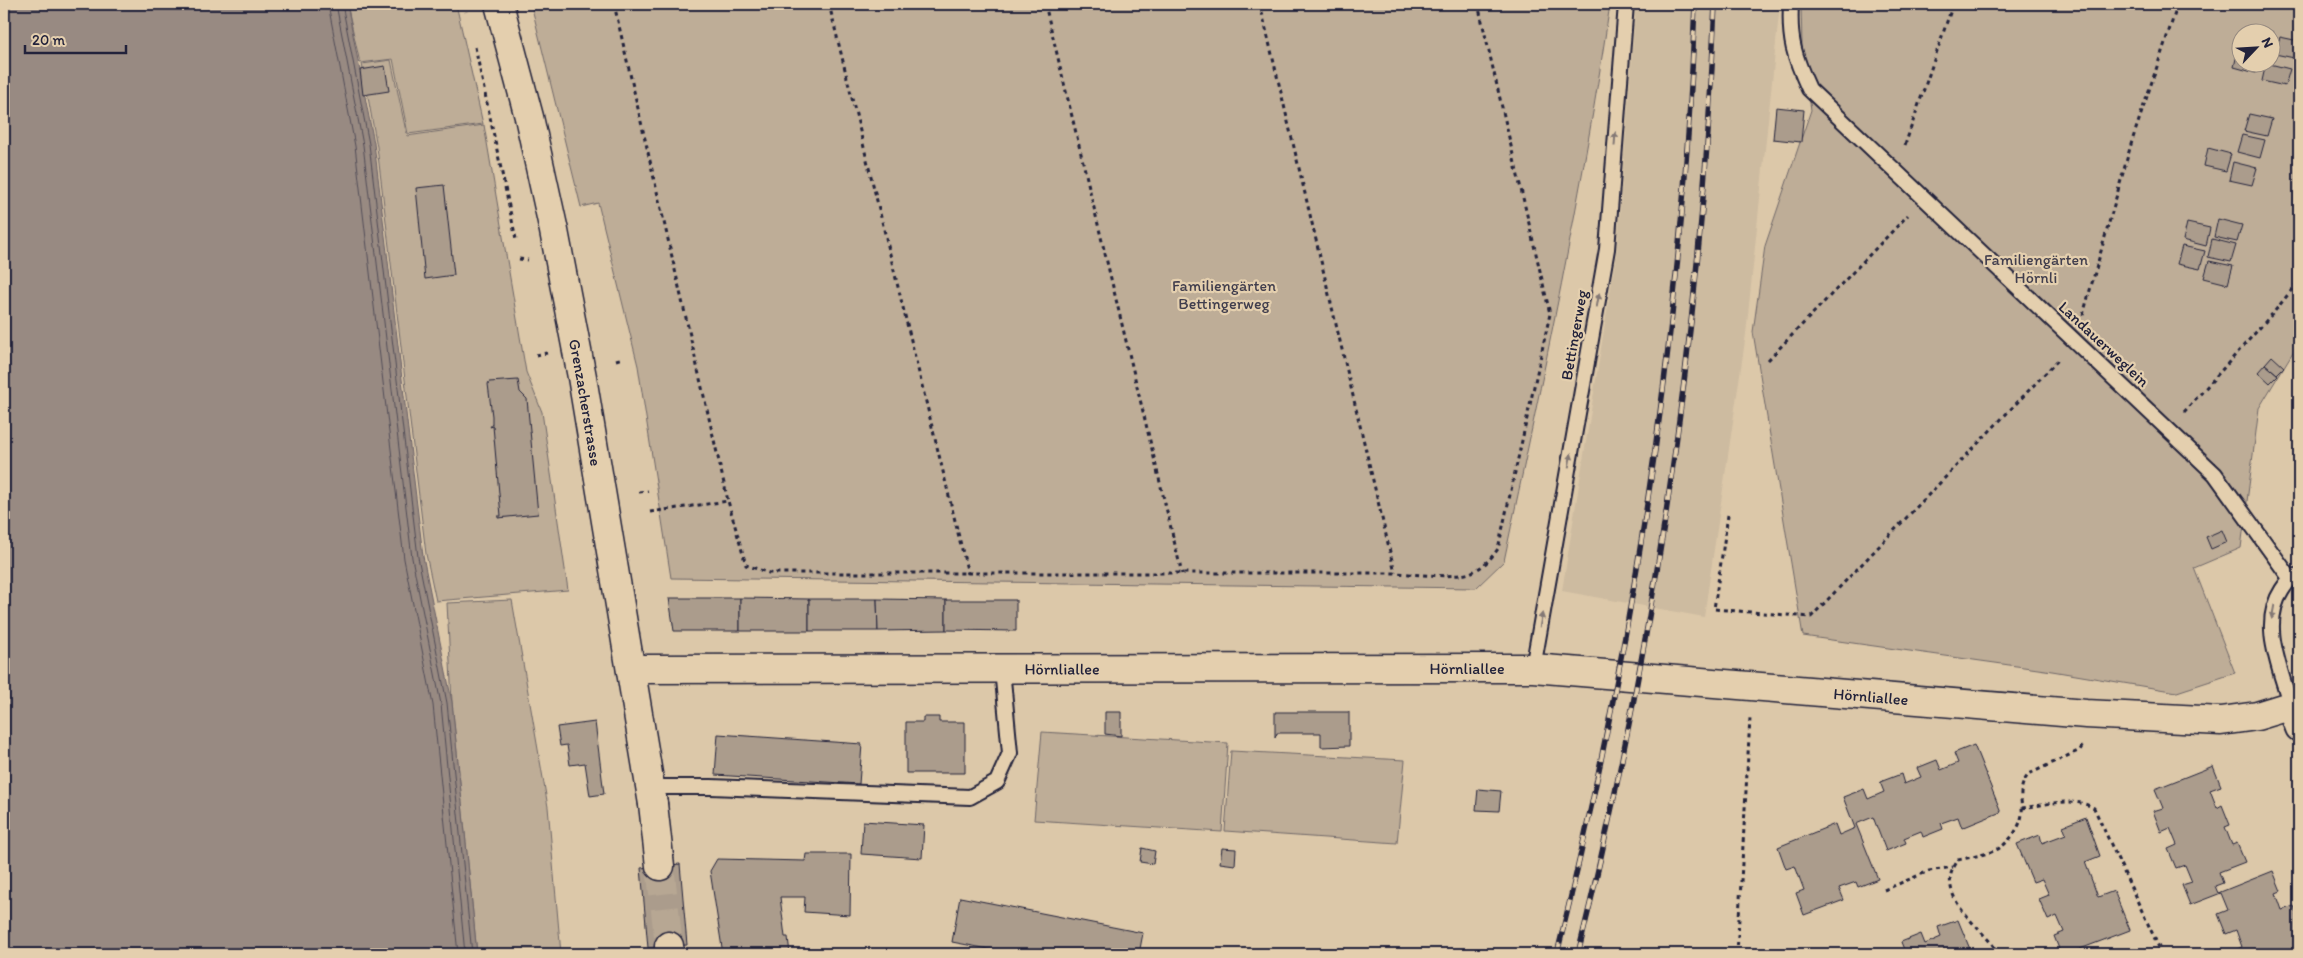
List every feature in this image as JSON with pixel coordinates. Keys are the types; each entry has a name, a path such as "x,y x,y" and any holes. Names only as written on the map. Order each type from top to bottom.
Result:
{"street":[{"name":"Grenzacherstrasse","path":"499,4 529,118 554,231 582,376 652,796 660,866"},
{"name":"Hörnliallee","path":"631,669 1533,668 2086,714 2221,722 2297,713"}],"lane":[{"name":"Bettingerweg","path":"1533,668 1607,249 1626,4"},
{"name":"Landauerweglein","path":"1791,4 1790,28 1795,60 1809,89 2215,474 2294,577"},
{"path":"2294,577 2276,598 2271,614 2272,635 2297,713"},
{"path":"652,796 711,787 970,797 997,782 1010,753 1002,669"}],"path":[{"path":"464,4 467,13"},
{"path":"614,4 728,502 746,565 769,573 1395,573 1459,575 1471,573 1487,563 1498,549 1550,314 1478,4"},
{"path":"829,4 968,574"},
{"path":"1045,4 1182,574"},
{"path":"1260,4 1395,573"},
{"path":"1896,171 1953,4"},
{"path":"1728,515 1714,609 1811,617 2075,342 2132,141 2178,4"},
{"path":"473,40 516,239"},
{"path":"1768,360 1924,198"},
{"path":"2168,430 2274,312 2299,281"},
{"path":"616,360 622,358"},
{"path":"640,492 648,491"},
{"path":"650,512 728,502"},
{"path":"1736,954 1751,687"},
{"path":"1999,954 1959,907 1951,883 1951,872 1958,860 1997,849 2004,844 2019,826 2023,782 2029,774 2080,750 2083,746 2086,714"},
{"path":"2022,808 2074,802 2085,802 2094,808 2162,954"},
{"path":"1884,890 1929,871 1954,867"}],"shaded area":[{"path":"1636,4 1780,4 1746,334 1704,617 1562,591 1617,249"}],"green space":[{"path":"347,4 456,4 483,124 408,134 393,59 360,63"},
{"name":"Familiengärten Bettingerweg","path":"531,4 1610,4 1575,214 1504,561 1476,588 671,578 638,366 598,203 581,207"},
{"name":"Familiengärten Hörnli","path":"1801,4 2299,4 2299,342 2259,408 2241,548 2194,568 2235,673 2177,692 2052,671 1803,636 1753,332 1765,246 1811,110 1802,45"},
{"path":"391,60 407,136 484,125 526,372 542,412 568,590 436,601 426,554 377,147 362,64"},
{"path":"512,600 548,807 561,954 477,954 452,702 447,603"},
{"path":"1042,732 1228,743 1222,832 1034,820"},
{"path":"1231,751 1405,760 1397,843 1225,831"}],"water":[{"path":"4,4 347,4 374,143 423,556 452,702 477,954 4,954"}],"building":[{"path":"2280,37 2299,41 2299,59 2280,55"},
{"path":"385,66 389,91 363,95 360,70"},
{"path":"2280,66 2290,69 2285,86 2262,81 2264,72 2280,72"},
{"path":"1776,107 1804,110 1801,142 1773,139"},
{"path":"2249,114 2272,119 2267,136 2244,131"},
{"path":"2242,135 2265,140 2260,158 2237,152"},
{"path":"2208,148 2231,154 2226,171 2204,166"},
{"path":"2233,162 2257,168 2252,185 2229,180"},
{"path":"444,185 454,275 425,279 416,188"},
{"path":"2218,219 2242,225 2237,242 2214,237"},
{"path":"2187,223 2210,228 2206,246 2183,240"},
{"path":"2212,239 2236,245 2231,262 2208,257"},
{"path":"2182,246 2205,251 2200,269 2177,264"},
{"path":"2209,261 2233,266 2228,284 2204,278"},
{"path":"2272,356 2284,367 2277,374 2265,364"},
{"path":"2265,364 2278,375 2270,383 2258,372"},
{"path":"518,380 520,392 527,399 538,514 498,518 498,516 501,516 493,426 490,427 492,416 488,384 489,382"},
{"path":"2222,530 2227,542 2211,549 2206,537"},
{"path":"669,598 740,598 740,631 674,631"},
{"path":"740,598 809,599 809,631 740,631"},
{"path":"809,599 877,599 878,631 809,631"},
{"path":"877,599 946,600 946,630 878,631"},
{"path":"946,600 1016,600 1016,631 946,630"},
{"path":"1105,712 1121,712 1121,736 1105,734"},
{"path":"1275,712 1349,712 1349,746 1321,747 1321,733 1277,733 1275,738"},
{"path":"923,717 939,717 939,722 965,722 965,773 906,773 906,722 923,722"},
{"path":"595,722 604,794 590,796 585,763 570,765 567,745 560,746 557,727"},
{"path":"718,734 862,744 859,784 715,775"},
{"path":"1974,745 2001,812 1962,828 1958,817 1941,823 1943,829 1923,837 1921,831 1904,838 1906,843 1886,851 1873,817 1856,824 1878,879 1858,887 1856,882 1839,888 1844,900 1804,915 1796,893 1804,890 1795,866 1786,869 1778,847 1835,824 1839,835 1855,828 1843,797 1864,789 1868,799 1884,792 1880,782 1901,774 1904,784 1921,777 1917,768 1937,760 1941,770 1958,763 1954,753"},
{"path":"2213,766 2221,786 2210,790 2217,808 2222,805 2230,825 2225,827 2232,845 2237,843 2245,862 2219,872 2223,883 2215,886 2218,893 2273,871 2281,891 2276,893 2282,910 2294,906 2299,921 2299,948 2283,954 2234,954 2233,951 2242,947 2236,930 2226,934 2218,914 2228,910 2221,893 2190,905 2182,885 2192,882 2185,865 2176,868 2168,849 2177,845 2170,828 2161,832 2153,811 2163,808 2155,789"},
{"path":"1478,789 1501,791 1499,811 1476,810"},
{"path":"2086,817 2100,856 2085,862 2098,897 2114,891 2130,930 2067,954 2061,954 2054,936 2064,932 2057,916 2048,920 2039,899 2049,895 2042,879 2033,882 2017,844 2040,835 2042,843 2066,834 2063,826"},
{"path":"863,821 924,825 922,858 861,854"},
{"path":"1142,848 1155,851 1153,864 1140,862"},
{"path":"1222,848 1236,849 1235,865 1220,863"},
{"path":"806,854 851,854 850,915 804,912 805,897 780,897 785,937 788,937 790,954 723,954 710,871 717,859 805,861"},
{"path":"680,864 687,945 648,948 641,868"},
{"path":"960,897 1143,933 1139,954 1015,954 952,942"},
{"path":"1958,920 1972,954 1898,954 1905,952 1901,942 1921,934 1925,944 1941,937 1938,927"},
{"path":"1884,949 1886,954 1870,954"}],"tunnel":[{"path":"660,866 669,946"}],"railway":[{"path":"1557,954 1585,837 1609,719 1631,601 1650,482 1679,244 1689,124 1695,4"},
{"path":"1578,954 1630,719 1652,601 1670,482 1699,244 1709,124 1715,4"}]}
